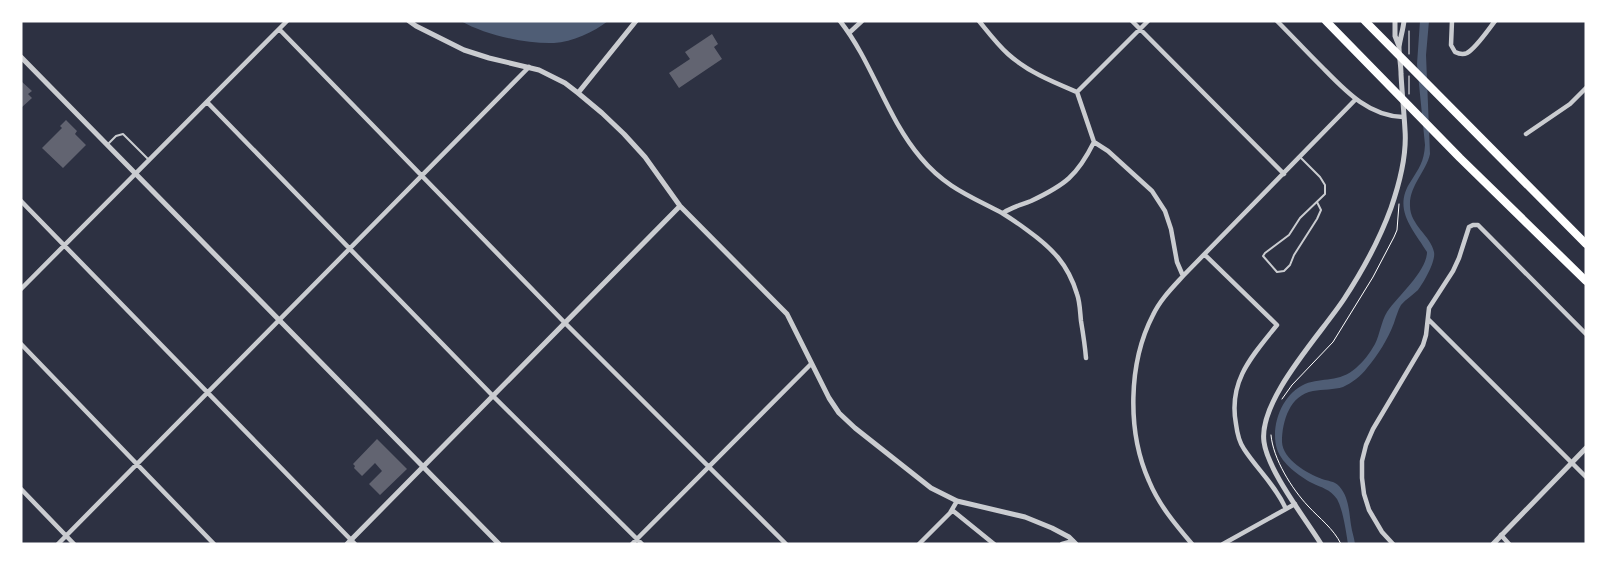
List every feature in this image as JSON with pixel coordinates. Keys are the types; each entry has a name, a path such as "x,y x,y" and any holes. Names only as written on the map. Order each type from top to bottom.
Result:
{"highway":[{"path":"1326,21 1460,158 1586,281"},
{"path":"1367,23 1456,115 1586,244"}],"street":[{"path":"21,289 287,21"},
{"path":"409,21 464,50 549,74 578,93 602,113 645,156 680,206 787,314 829,398 854,428 931,488 956,502 1025,517 1052,528 1069,537 1075,543"},
{"path":"578,93 636,21"},
{"path":"840,21 850,33 895,121 921,159 937,176 956,190 1003,213 1040,240 1062,262 1078,296 1086,358"},
{"path":"850,33 862,21"},
{"path":"979,21 1007,53 1022,65 1040,76 1077,92 1094,142 1108,151 1152,191 1165,211 1171,229 1177,262 1183,276"},
{"path":"1132,21 1284,174"},
{"path":"1077,92 1148,21"},
{"path":"1277,21 1356,100 1371,109 1390,116 1403,117"},
{"path":"1395,21 1395,36 1399,47"},
{"path":"1321,544 1268,457 1264,441 1264,423 1288,377 1354,284 1370,258 1394,198 1402,164 1405,131 1399,47 1404,21"},
{"path":"1452,21 1451,45 1455,52 1461,54 1467,53 1495,21"},
{"path":"279,29 565,323 786,544"},
{"path":"21,57 279,322 499,544"},
{"path":"58,544 529,67"},
{"path":"1526,134 1570,104 1586,88"},
{"path":"1192,544 1159,501 1141,461 1134,417 1137,361 1141,344 1162,299 1356,100"},
{"path":"207,102 493,396 642,544"},
{"path":"1003,213 1064,184 1077,171 1094,142"},
{"path":"21,201 351,542 680,206"},
{"path":"1393,544 1377,524 1369,510 1363,486 1362,461 1372,429 1423,344 1429,308 1453,271 1469,227 1478,225 1586,334"},
{"path":"1205,255 1277,325 1242,374 1234,394 1234,407 1242,447 1286,509"},
{"path":"1428,319 1586,477"},
{"path":"21,344 214,544"},
{"path":"632,544 811,364"},
{"path":"1492,544 1586,448"},
{"path":"21,489 74,544"},
{"path":"919,544 952,510 956,502"},
{"path":"1223,544 1295,504"},
{"path":"952,510 994,544"},
{"path":"1501,535 1509,544"},
{"path":"924,538 929,544"},
{"path":"1062,544 1075,543"}],"lane":[{"path":"107,145 116,136 123,134 149,160"},
{"path":"1300,158 1320,177 1325,185 1325,194 1316,202 1300,218 1289,235 1263,256 1278,272 1284,271 1290,265 1297,250 1318,219 1321,210 1316,202"}],"water":[{"path":"461,21 608,21 582,36 568,41 543,43 506,38"},
{"path":"1420,21 1429,21 1426,55 1430,154 1412,192 1410,206 1413,219 1432,246 1434,252 1433,261 1418,290 1401,305 1386,341 1365,371 1343,387 1313,391 1305,393 1298,398 1289,410 1282,434 1283,449 1291,460 1310,473 1335,483 1345,495 1355,544 1348,544 1343,515 1337,499 1329,491 1307,480 1287,465 1277,449 1275,431 1284,403 1297,389 1305,384 1337,378 1350,373 1364,360 1375,344 1387,312 1417,275 1426,259 1427,252 1411,227 1404,210 1406,191 1419,168 1425,145 1417,64"}],"building":[{"path":"712,34 718,44 714,47 722,59 679,88 669,73 690,59 685,52"},
{"path":"21,81 32,91 28,94 32,98 21,108"},
{"path":"66,120 77,131 75,134 86,145 63,168 42,148 62,128 60,126"},
{"path":"377,439 407,469 380,495 369,484 382,471 375,463 362,476 354,468 353,464"}]}
